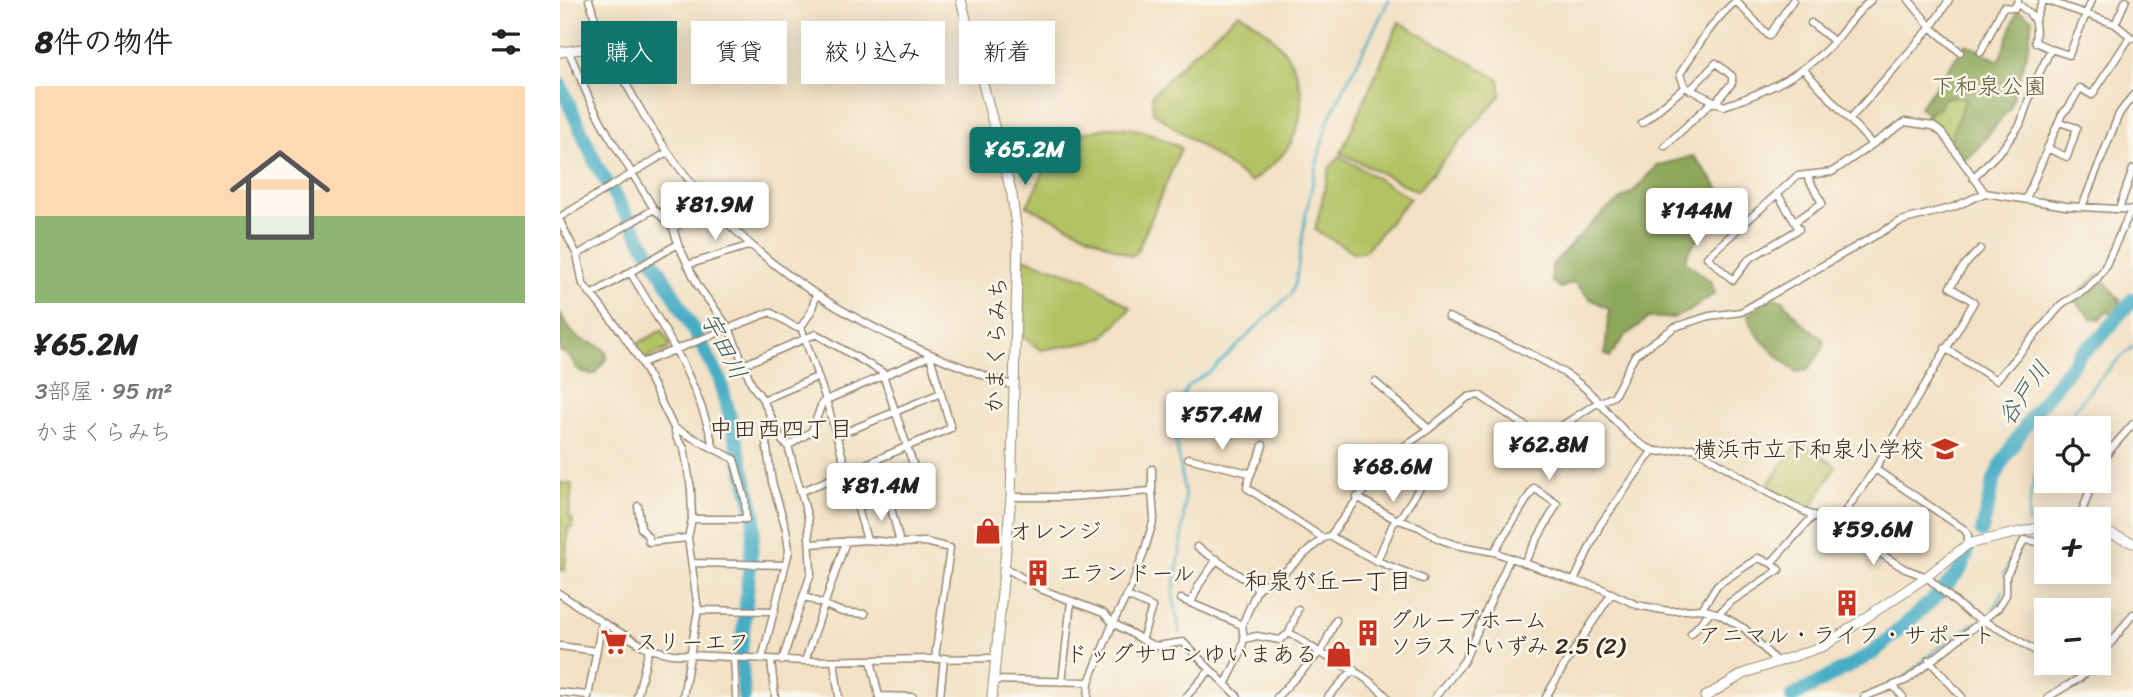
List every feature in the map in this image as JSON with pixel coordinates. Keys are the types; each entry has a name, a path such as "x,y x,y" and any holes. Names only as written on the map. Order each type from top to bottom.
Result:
{"main road":[{"name":"かまくらみち","path":"961,0 1016,215 1018,242 1011,497 992,697"},
{"path":"1705,697 1733,678 1824,646 1926,577 1968,544 2034,529"},
{"path":"2111,534 2133,543"}],"street":[{"path":"589,0 596,21"},
{"path":"1793,0 1769,36 1737,0 1725,10 1706,32 1680,75 1688,89 1724,106 1743,100 1804,70 1834,41 1866,1"},
{"path":"1909,0 1931,27 1960,52"},
{"path":"1850,119 1931,27 1949,0"},
{"path":"2026,199 2059,121 2080,88 2092,94 2132,38 2115,23 2044,0 2035,21"},
{"path":"1981,52 2003,7 2015,8 2017,2 2035,21 2035,42 2069,55 2092,0"},
{"path":"2115,23 2126,0"},
{"path":"1811,23 1834,41"},
{"path":"1973,178 2003,148 2020,125 2051,49"},
{"path":"564,52 654,209 673,228 698,286 729,328 751,385 763,400 783,442 788,446 808,518 811,573 782,661"},
{"path":"1642,123 1716,64 1732,76 1732,83 1714,102 1665,146"},
{"path":"1804,70 1872,144"},
{"path":"626,84 666,153 711,208 793,281 890,337 930,356 1014,386"},
{"path":"2082,207 2119,114 2133,95"},
{"path":"2048,148 2067,157 2077,128 2059,121"},
{"path":"1777,193 1799,229 1749,259 1733,280 1707,257 1777,193 1797,176 1832,172 1905,122 1933,126 1942,133 1985,193"},
{"path":"666,153 560,219 577,255 583,284 642,363 677,439 684,448 691,489 692,519 688,538 698,610 683,697"},
{"path":"2119,209 2133,169"},
{"path":"1796,221 1822,203 1807,176"},
{"path":"1226,682 1240,655 1244,639 1242,625 1258,588 1282,574 1326,537 1389,457 1473,395 1479,395 1543,438 1614,396 1635,355 1675,327 1709,316 1741,312 1901,221 1954,207 1985,193 2082,207 2132,210 2096,280 2063,303 1996,380 1945,348"},
{"path":"673,228 711,208"},
{"path":"577,255 654,209"},
{"path":"591,295 678,244"},
{"path":"687,265 751,245"},
{"path":"1835,527 1875,469 1974,302 1950,287 1980,249"},
{"path":"631,272 677,349 706,414 714,449"},
{"path":"816,295 811,312 801,327 803,339 826,400 867,540"},
{"path":"642,363 770,312 795,327 801,327"},
{"path":"1448,317 1520,348 1583,387 1629,435 1653,450 1664,452 1694,448 1905,569 1926,577 1979,619 2034,650"},
{"path":"743,365 816,334 884,376 919,482 857,508"},
{"path":"788,446 812,431 822,403 826,400 930,356"},
{"path":"800,492 951,428 930,356"},
{"path":"763,400 817,377"},
{"path":"1375,382 1429,429"},
{"path":"836,436 941,393"},
{"path":"762,660 789,551 786,528 772,482 766,442 770,412"},
{"path":"2111,449 2133,424"},
{"path":"674,428 734,459 745,499 746,519 692,519"},
{"path":"1263,445 1260,457 1249,473 1247,488 1326,537 1423,579"},
{"path":"1377,561 1397,519 1430,472 1400,449"},
{"path":"1574,581 1600,526 1653,450"},
{"path":"1188,458 1249,473"},
{"path":"1875,469 1965,530 1968,544"},
{"path":"1088,697 1089,682 1127,596 1154,519 1152,470"},
{"path":"1494,552 1534,488 1557,504 1524,563"},
{"path":"1011,497 1069,497 1152,491"},
{"path":"888,496 900,543"},
{"path":"1357,497 1397,519 1456,545 1494,552 1574,581 1598,586 1637,606 1654,610 1702,608 1719,614 1745,629 1776,661"},
{"path":"638,506 641,528 649,537 649,542 688,538"},
{"path":"1771,564 1814,515"},
{"path":"810,544 867,540 925,542 950,548 935,658"},
{"path":"1864,697 1908,680 1979,619 1998,608 2004,599 2006,576 2024,540 2034,541"},
{"path":"805,661 846,541"},
{"path":"1197,547 1258,588"},
{"path":"1435,697 1464,661 1510,558"},
{"path":"1702,608 1717,585 1758,558 1779,570 1729,603 1719,614"},
{"path":"1191,603 1199,585 1217,559"},
{"path":"692,563 785,565"},
{"path":"1004,567 1043,590 1103,613 1113,623 1142,640 1157,646 1182,642 1226,682 1238,697"},
{"path":"1546,697 1612,593"},
{"path":"560,594 649,649 690,655 782,661 995,658"},
{"path":"803,596 842,612 865,614"},
{"path":"1127,596 1152,607 1142,640"},
{"path":"1181,599 1242,625"},
{"path":"1062,682 1070,601"},
{"path":"1244,639 1256,636 1280,640 1289,633 1298,609"},
{"path":"698,610 775,611"},
{"path":"1691,634 1710,612"},
{"path":"2111,643 2133,614"},
{"path":"1277,697 1322,650 1336,620"},
{"path":"560,692 588,696 602,622"},
{"path":"1289,633 1370,679 1387,697"},
{"path":"560,646 596,651"},
{"path":"637,697 649,649"},
{"path":"734,658 736,697"},
{"path":"940,697 944,658"},
{"path":"771,660 775,697"},
{"path":"871,660 879,696 913,697"},
{"path":"1929,660 1962,697"},
{"path":"834,661 839,697"},
{"path":"1328,697 1353,669"},
{"path":"1186,697 1210,670"},
{"path":"2048,697 2084,675"},
{"path":"994,680 1089,682"},
{"path":"1894,687 1903,697"}],"green space":[{"name":"下和泉公園","path":"2018,10 2032,19 2029,45 2010,108 1971,156 1963,159 1951,141 1965,100 1960,95 1944,98 1938,109 1932,110 1928,116 1920,107 1966,44 1999,61"},
{"path":"1239,13 1272,37 1285,52 1300,86 1302,104 1290,144 1272,165 1251,182 1153,112 1152,95 1193,53"},
{"path":"1399,22 1499,79 1501,95 1417,191 1341,153"},
{"name":"下和泉公園","path":"1960,95 1966,100 1951,141 1937,127 1925,121 1944,98"},
{"path":"1112,127 1131,128 1148,133 1181,148 1137,252 1131,256 1027,206 1048,163 1079,134"},
{"path":"1340,156 1410,198 1365,251 1355,253 1315,230 1330,167"},
{"path":"1693,156 1736,208 1699,238 1685,261 1712,283 1715,293 1688,312 1673,318 1648,318 1624,337 1610,357 1605,354 1609,309 1589,298 1574,282 1561,288 1552,281 1552,265 1605,211 1636,189 1656,166"},
{"path":"1022,258 1085,278 1131,308 1104,337 1091,342 1041,350 1023,337"},
{"path":"2099,275 2120,300 2119,316 2116,319 2107,311 2099,319 2091,318 2073,298"},
{"path":"1774,298 1783,300 1800,321 1823,339 1824,347 1808,370 1796,372 1767,346 1749,321 1748,314"},
{"path":"560,312 566,325 576,336 599,346 606,353 607,358 595,374 580,371 571,358 560,351"},
{"path":"662,330 670,344 668,349 645,359 640,357 633,346"},
{"path":"1799,442 1836,466 1810,510 1766,487"},
{"path":"560,483 572,484 569,518 573,519 572,528 568,528 565,570 560,570"}],"waterway":[{"path":"1180,634 1173,595 1182,540 1185,496 1174,429 1179,402 1188,386 1212,370 1291,294 1296,280 1306,213 1329,118 1389,0"},
{"name":"宇田川","path":"560,84 597,166 676,298 720,379 755,515 741,652 744,697"},
{"name":"谷戸川","path":"1982,531 1994,480 2030,419 2080,354 2102,336 2133,299"},
{"path":"2070,416 2112,365 2133,347"},
{"path":"2028,524 2034,478"},
{"path":"2004,574 2023,537"},
{"name":"谷戸川","path":"1792,697 1873,653 1938,595 1960,570 1967,554"},
{"path":"1993,609 2003,591"},
{"path":"1905,678 1933,652 1974,623"}],"place":[{"name":"横浜市立下和泉小学校","path":"1945,449"},
{"name":"オレンジ","path":"988,531"},
{"name":"エランドール","path":"1038,573"},
{"name":"アニマル・ライフ・サポート","path":"1847,603"},
{"name":"グループホーム ソラストいずみ 2.5 (2)","path":"1368,633"},
{"name":"スリーエフ","path":"614,642"},
{"name":"ドッグサロンゆいまある","path":"1339,654"}],"district":[{"name":"中田西四丁目","path":"781,429"},
{"name":"和泉が丘一丁目","path":"1328,581"}]}
